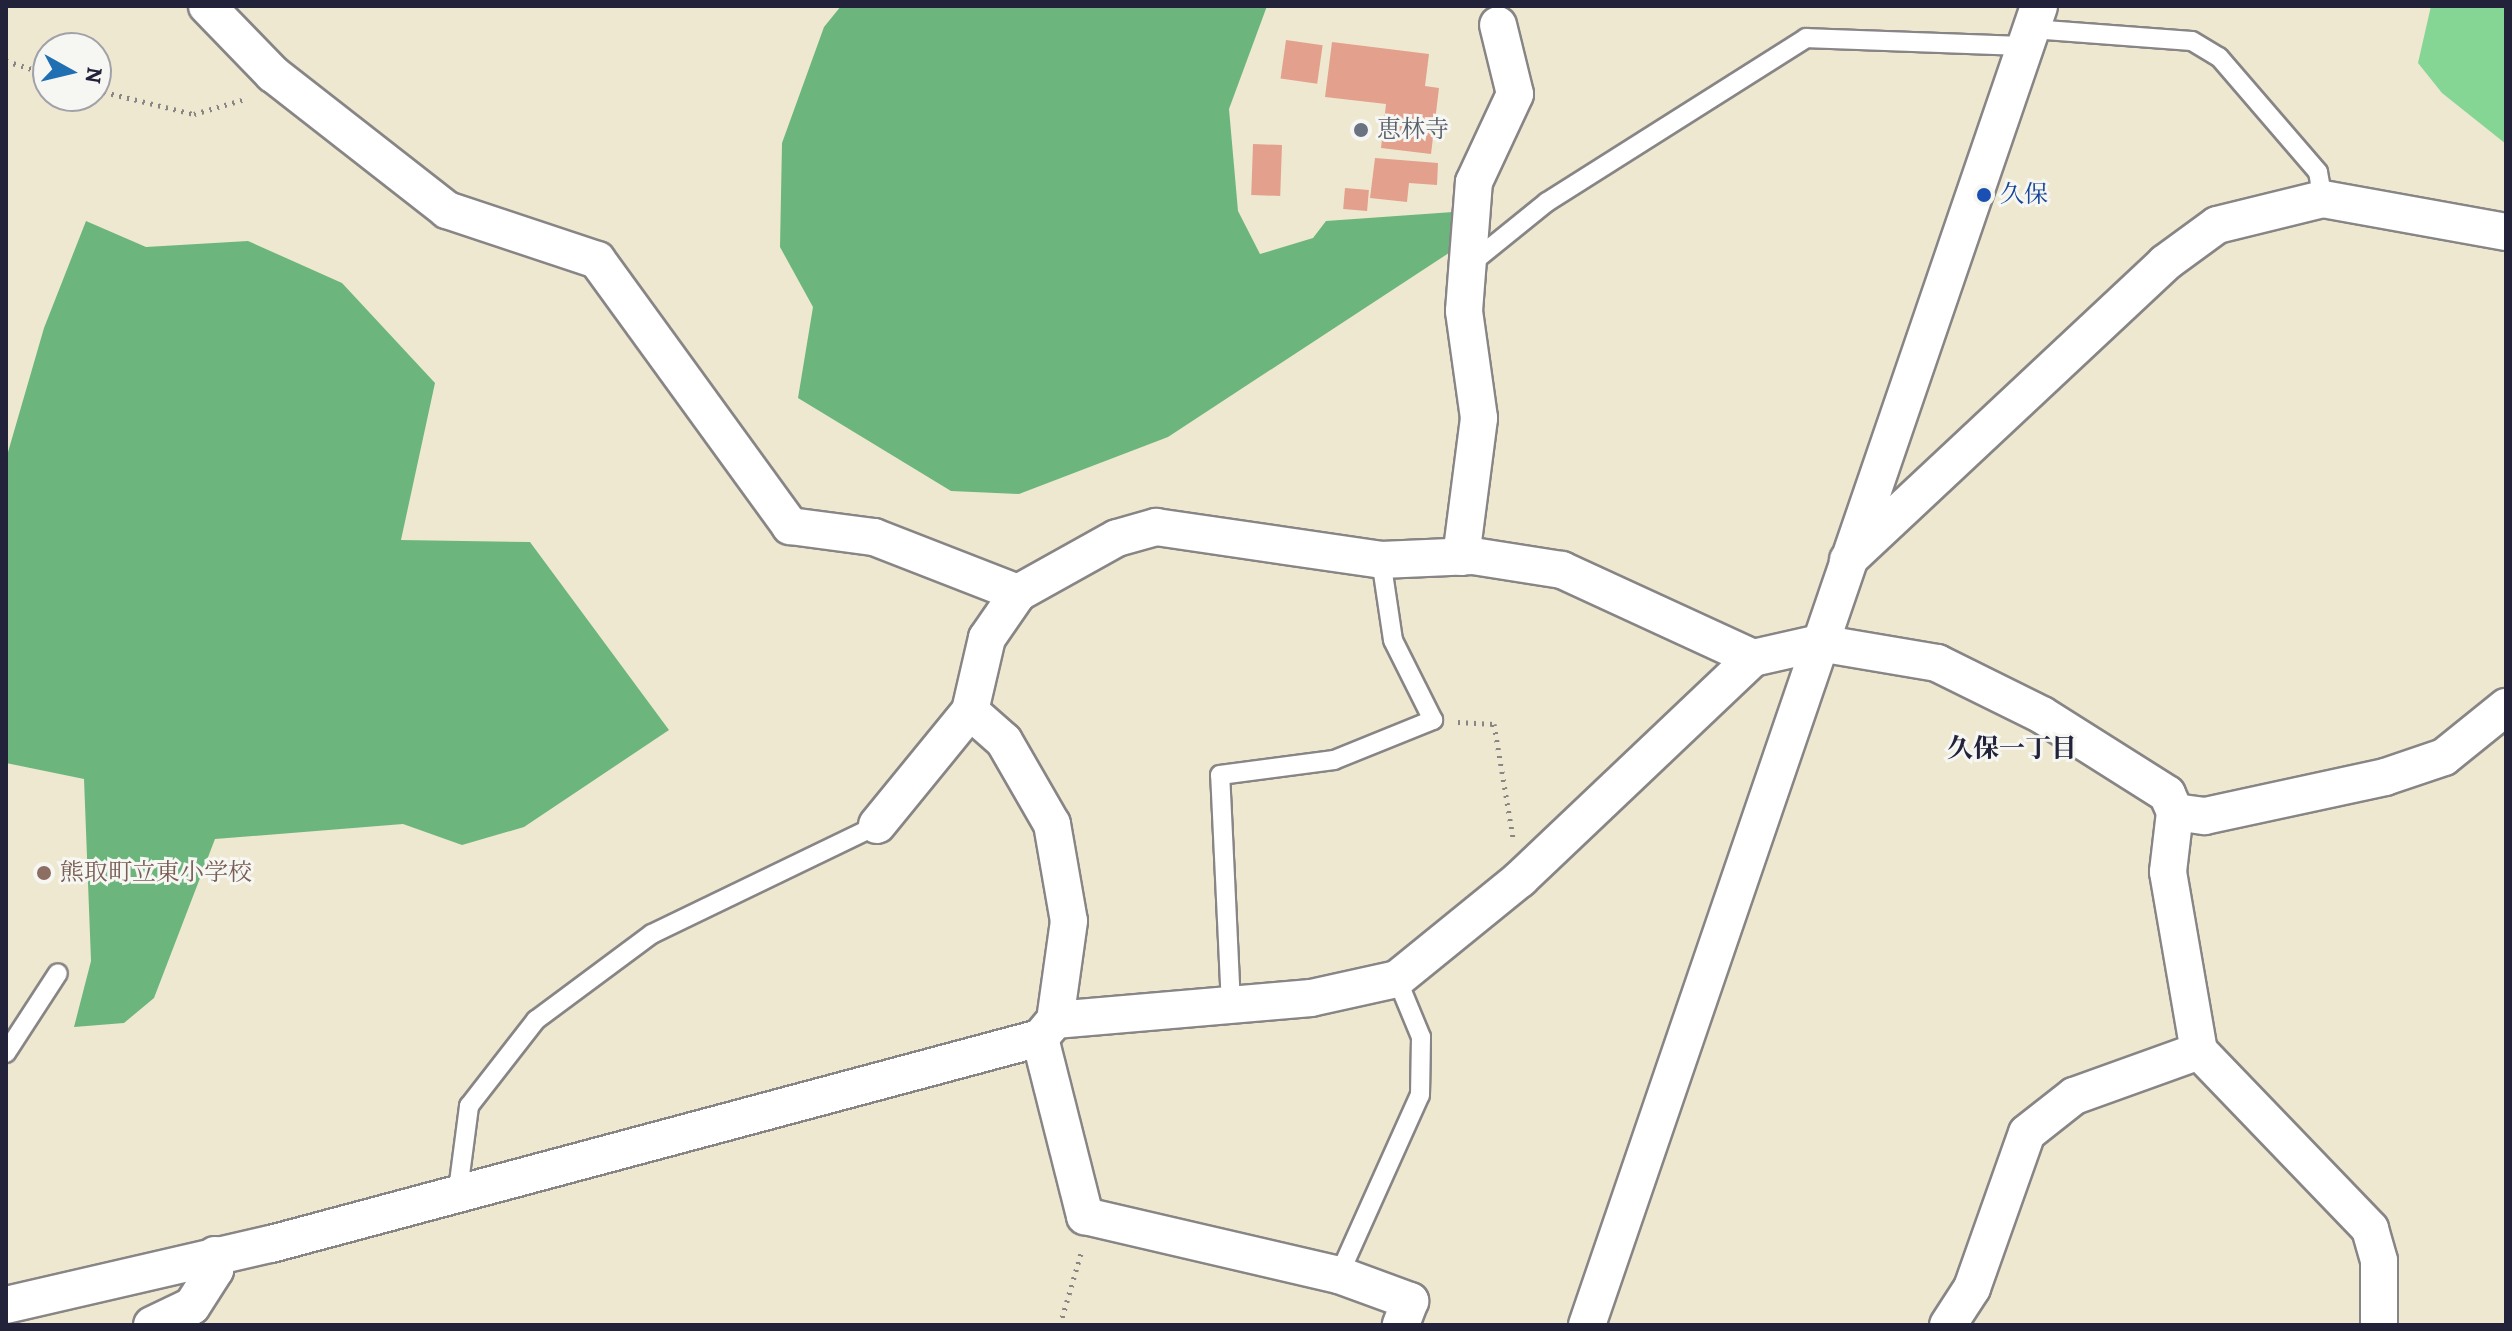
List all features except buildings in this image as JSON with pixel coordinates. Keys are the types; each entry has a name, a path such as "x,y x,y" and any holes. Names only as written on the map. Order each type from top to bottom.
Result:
{"street":[{"path":"207,6 273,74 447,210 597,260 790,526 874,537 1018,593"},
{"path":"1461,557 1479,418 1464,268 1474,182 1515,94 1498,25"},
{"path":"1587,1325 1844,563 2033,27"},
{"path":"1844,563 2191,240 2254,212 2323,199 2506,232"},
{"path":"877,825 970,711 987,638 1018,593 1117,538 1156,527 1381,560 1461,557 1562,570 1753,658"},
{"path":"6,1305 215,1255 1047,1029 1397,979 1520,879 1753,658 1819,643 1937,663 2042,715 2167,794 2175,812 2168,872 2199,1051 2370,1229 2379,1261 2379,1325"},
{"path":"2175,812 2205,816 2385,777 2471,742 2506,707"},
{"path":"970,711 1004,741 1052,824 1069,921 1047,1029 1085,1216 1339,1275 1410,1301 1401,1325"},
{"path":"1948,1325 1972,1288 2027,1133 2074,1096 2199,1051"},
{"path":"152,1325 192,1306 215,1270 215,1255"}],"lane":[{"path":"1464,268 1547,202 1806,38 2033,27 2192,41 2219,57 2318,172 2323,199"},
{"path":"1231,1005 1220,775 1334,760 1433,720 1393,640 1381,560"},
{"path":"458,1190 469,1106 536,1020 652,934 877,825"},
{"path":"6,1053 58,973"},
{"path":"1339,1275 1420,1095 1421,1037 1397,979"}],"path":[{"path":"6,61 32,69"},
{"path":"112,94 194,114 241,102 273,74"},
{"path":"1433,720 1494,724 1520,879"},
{"path":"1060,1325 1085,1216"}],"green space":[{"path":"841,6 1267,6 1229,109 1238,211 1260,254 1313,238 1326,221 1453,212 1458,247 1168,437 1019,494 951,491 798,398 813,307 780,247 782,143 824,27"},
{"path":"2431,6 2506,6 2506,144 2442,93 2418,63"},
{"path":"86,221 146,247 248,241 342,283 435,383 401,540 530,542 669,730 524,827 462,845 403,824 215,839 154,998 124,1023 74,1027 91,961 84,779 6,763 6,459 44,328"}],"place":[{"name":"恵林寺","path":"1361,130"},
{"name":"久保","path":"1984,195"},
{"name":"熊取町立東小学校","path":"44,873"}],"district":[{"name":"久保一丁目","path":"2012,749"}]}
